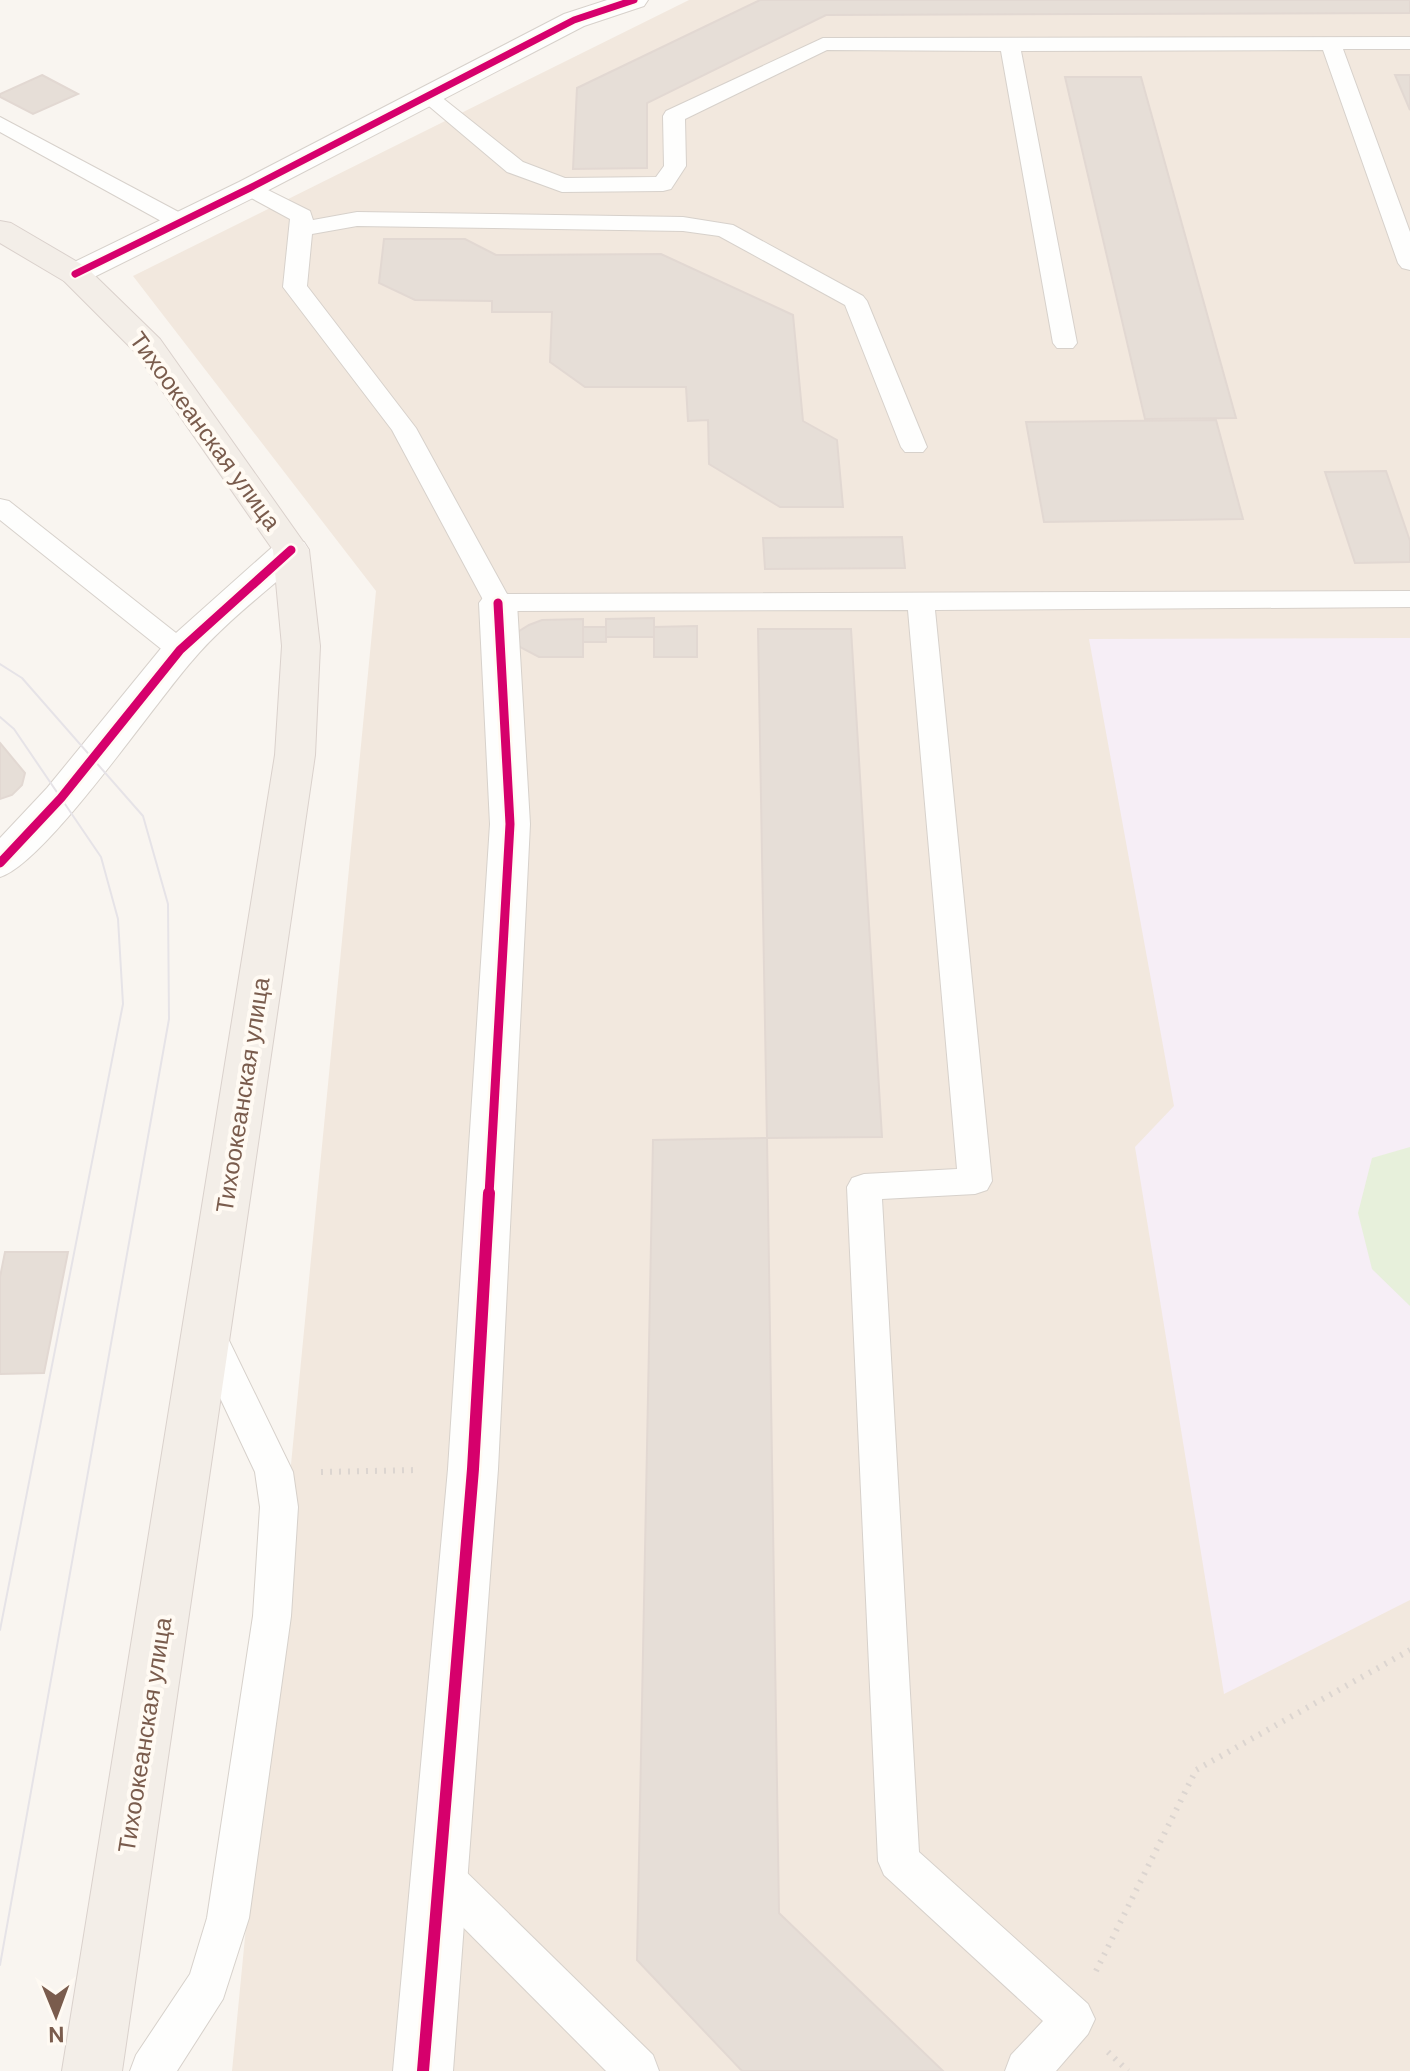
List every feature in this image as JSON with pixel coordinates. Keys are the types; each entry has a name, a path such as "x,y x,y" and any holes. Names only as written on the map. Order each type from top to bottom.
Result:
{"main road":[{"name":"Тихоокеанская улица","path":"0,230 75,274 148,346 291,550 301,646 295,755 92,2071"}],"street":[{"path":"75,274 250,188 574,20 634,0"},
{"path":"0,863 61,798 180,650 291,550"},
{"path":"423,2071 473,1469 510,824 498,603"}],"lane":[{"path":"428,96 515,167 562,185 663,184 675,166 674,116 823,44 1410,43"},
{"path":"1331,44 1410,263"},
{"path":"1010,45 1065,343"},
{"path":"0,123 180,222"},
{"path":"250,188 302,216 295,287 404,428 498,603 1410,599"},
{"path":"301,229 357,219 683,224 725,230 855,301 914,447"},
{"path":"0,507 180,650"},
{"path":"921,603 975,1181 864,1187 899,1861 1073,2019 1027,2071"},
{"path":"152,2071 208,1984 228,1918 273,1600 279,1507 274,1472 207,1332"},
{"path":"439,1874 637,2071"}],"path":[{"path":"316,1472 473,1469"},
{"path":"1073,2019 1196,1770 1410,1650"}],"shaded area":[{"path":"689,0 1410,0 1410,2071 232,2071 376,591 133,276"},
{"path":"1410,638 1410,1600 1224,1694 1135,1147 1174,1106 1089,639"}],"green space":[{"path":"1410,1147 1410,1306 1372,1269 1358,1213 1372,1158"}],"building":[{"path":"760,0 1410,0 1410,13 826,15 647,103 647,168 573,169 577,88"},
{"path":"42,75 78,94 33,114 0,97 0,94"},
{"path":"1395,75 1410,75 1410,110"},
{"path":"1065,77 1141,77 1236,418 1145,419"},
{"path":"384,239 465,239 496,255 661,254 793,315 803,421 837,440 843,507 780,507 709,464 708,420 688,421 686,387 585,387 550,362 552,312 492,312 492,301 415,300 379,283"},
{"path":"1216,420 1243,519 1044,522 1026,422"},
{"path":"1386,471 1410,541 1410,562 1355,563 1325,472"},
{"path":"902,537 905,568 765,569 763,538"},
{"path":"654,618 654,637 606,637 606,619"},
{"path":"583,619 583,657 539,657 516,645 516,633 529,625 542,620"},
{"path":"697,626 697,657 654,657 654,627"},
{"path":"583,627 606,627 606,642 583,642"},
{"path":"758,629 851,629 882,1137 767,1138"},
{"path":"0,743 25,773 22,785 12,795 0,799"},
{"path":"767,1138 779,1913 943,2071 742,2071 637,1960 653,1140"},
{"path":"5,1252 68,1252 44,1373 0,1374 0,1277"}],"tram line":[{"path":"0,664 22,678 143,816 168,904 169,1019 0,1965"},
{"path":"0,717 14,729 101,857 118,919 123,1004 0,1630"}],"cycle path":[{"path":"75,274 250,188 574,20 634,0"},
{"path":"0,863 61,798 180,650 291,550"},
{"path":"423,2071 473,1469 510,824 498,603"}]}
